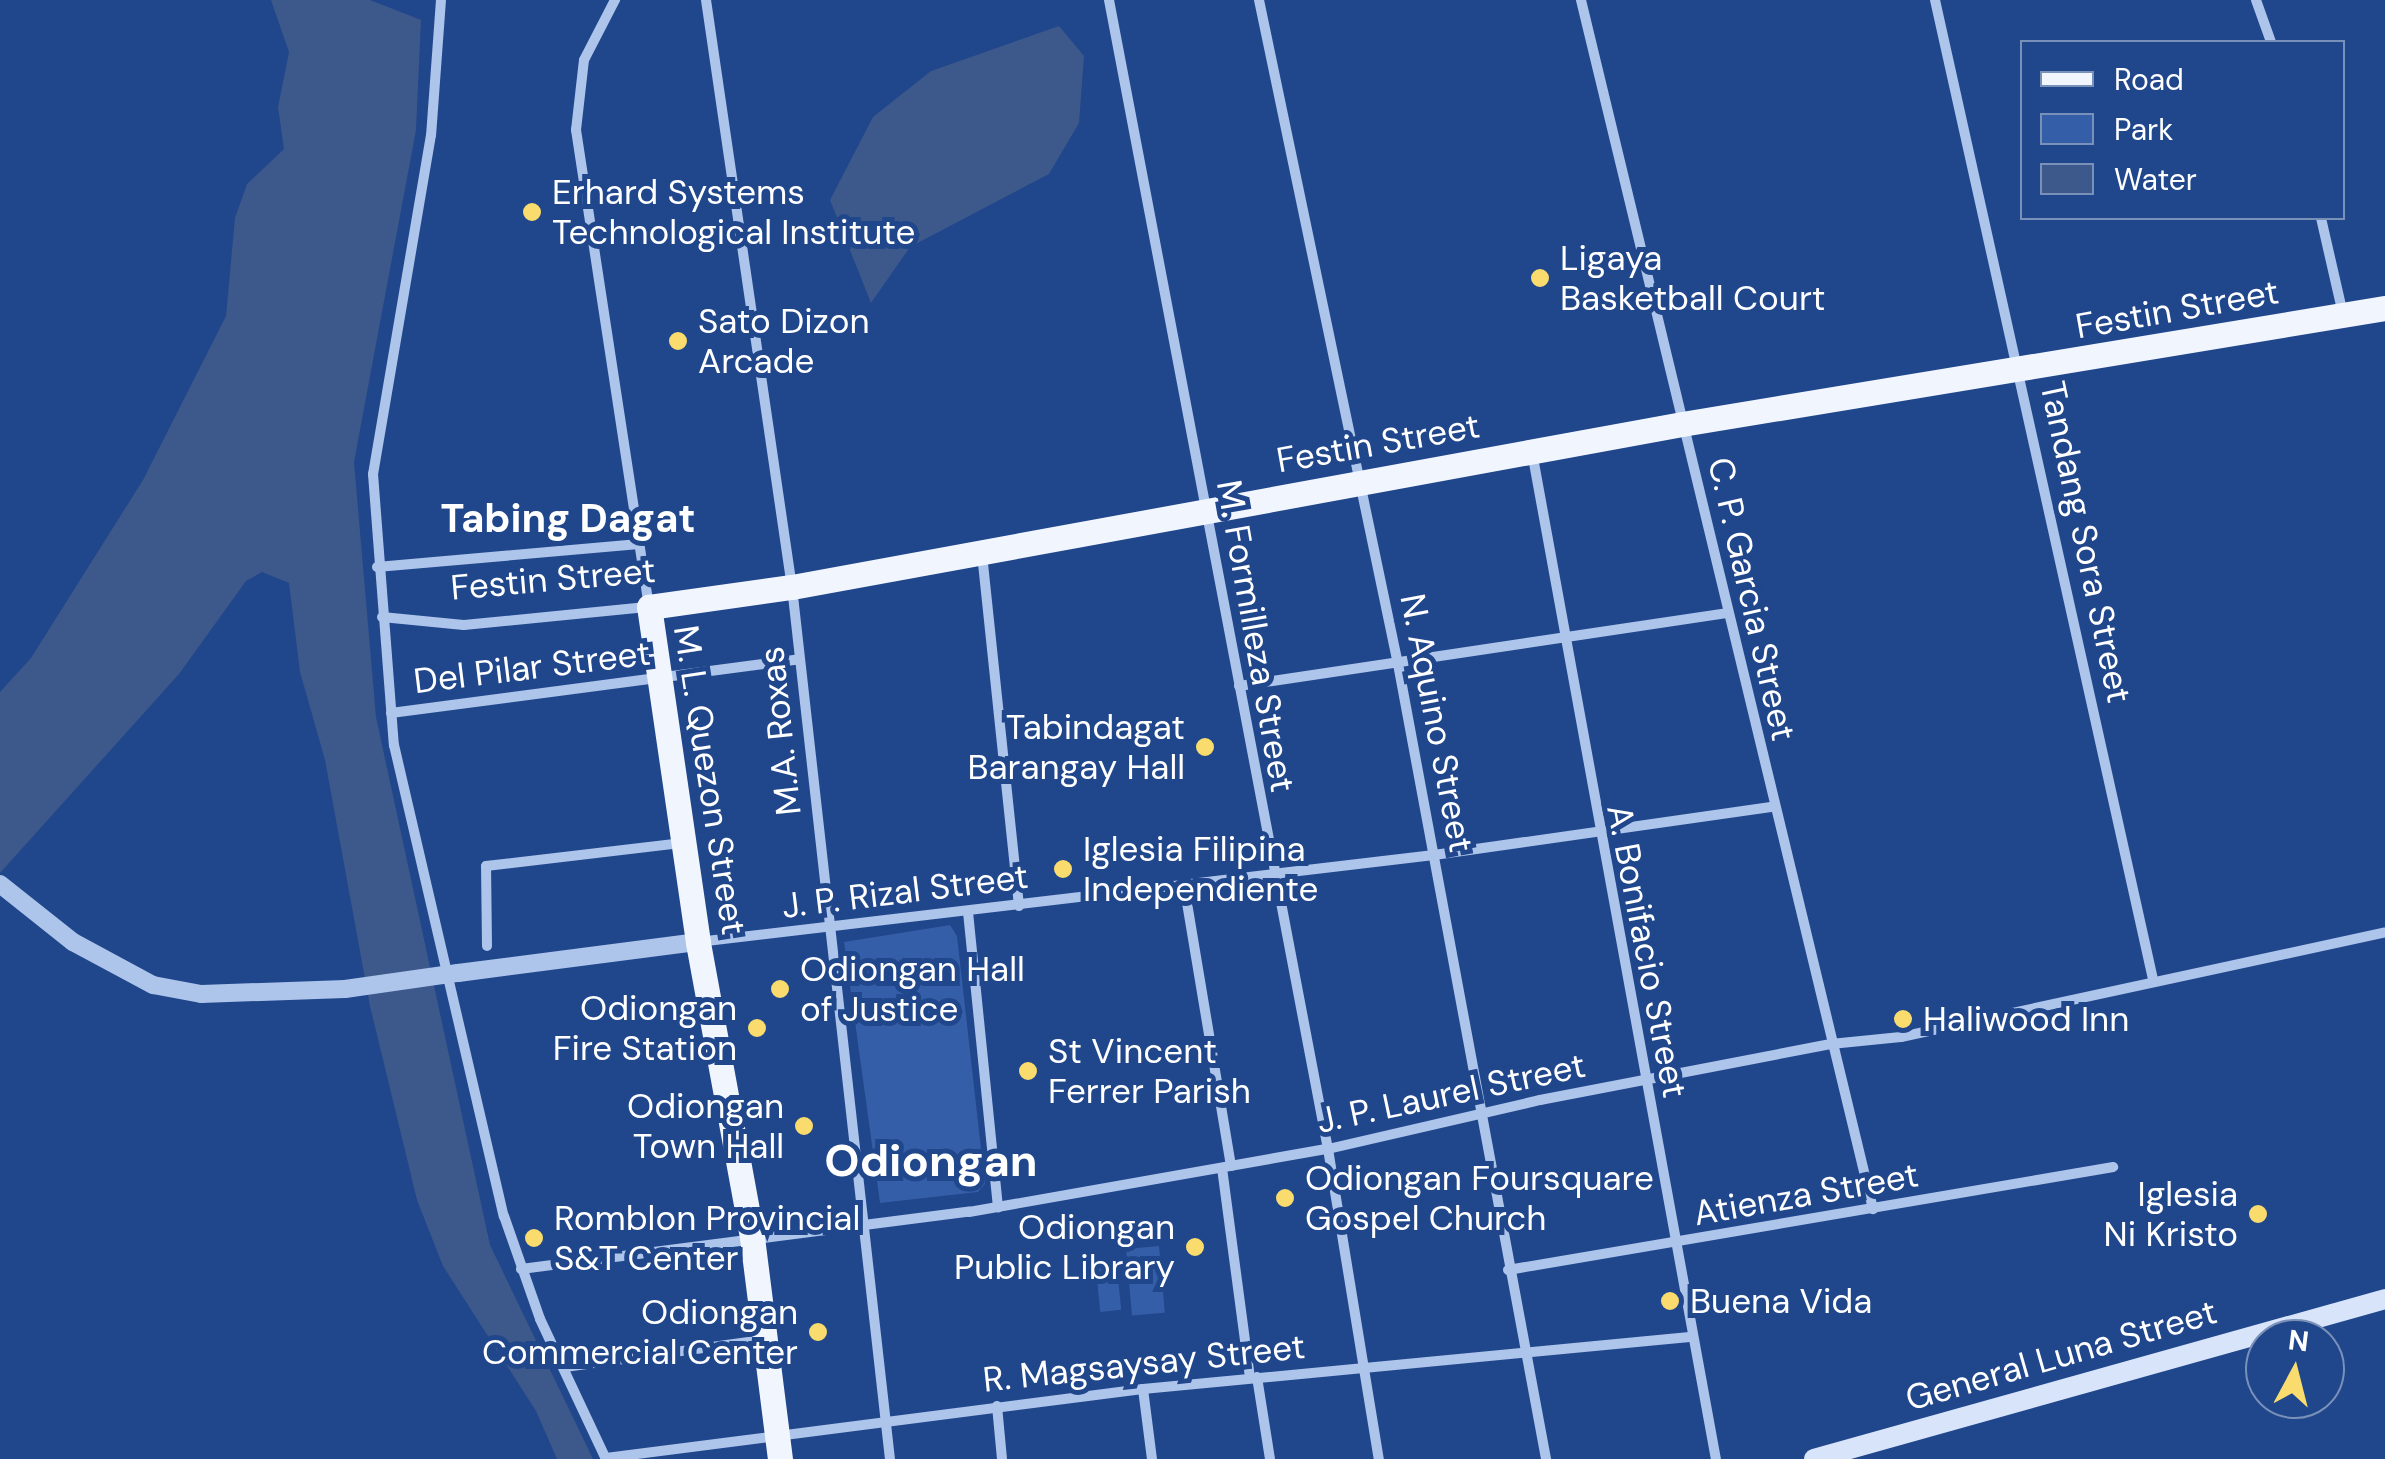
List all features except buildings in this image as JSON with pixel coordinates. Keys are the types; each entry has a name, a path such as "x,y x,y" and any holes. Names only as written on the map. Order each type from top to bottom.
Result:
{"main road":[{"name":"Festin Street","path":"649,607 792,587 1682,424 2021,372 2385,308"},
{"name":"M. L. Quezon Street","path":"649,607 698,942 752,1237 780,1459"},
{"name":"General Luna Street","path":"1814,1459 2385,1299"}],"street":[{"path":"441,0 431,134 372,474 391,713 444,965 521,1269 606,1458"},
{"name":"M. L. Quezon Street","path":"616,0 584,60 576,130 649,607"},
{"name":"M.A. Roxas","path":"706,0 792,587 890,1459"},
{"name":"M. Formilleza Street","path":"1108,0 1272,874 1328,1149 1379,1459"},
{"name":"N. Aquino Street","path":"1259,0 1362,480 1546,1459"},
{"name":"C. P. Garcia Street","path":"1581,0 1772,806 1873,1209"},
{"name":"Tandang Sora Street","path":"1935,0 2021,372 2044,504 2153,979"},
{"path":"2256,0 2270,40"},
{"path":"2321,220 2343,316"},
{"name":"A. Bonifacio Street","path":"1532,452 1597,832 1716,1459"},
{"path":"377,567 639,544"},
{"path":"982,553 1019,906"},
{"name":"Festin Street","path":"382,617 464,625 649,607"},
{"path":"1239,686 1728,613"},
{"name":"Del Pilar Street","path":"391,713 800,660"},
{"name":"J. P. Rizal Street","path":"698,942 1434,854 1772,806"},
{"path":"487,946 486,866 683,843"},
{"path":"0,884 106,964 152,985 201,994 345,989 698,942"},
{"path":"1184,885 1254,1377 1270,1459"},
{"path":"968,912 998,1208"},
{"name":"J. P. Laurel Street","path":"521,1269 998,1208 1328,1149 1643,1080 1832,1044 1901,1037 2153,979 2385,932"},
{"name":"Atienza Street","path":"1508,1270 1675,1245 2113,1167"},
{"name":"R. Magsaysay Street","path":"606,1458 776,1431 1143,1388 1526,1355 1690,1336"},
{"path":"565,1367 765,1340"},
{"path":"1143,1388 1152,1459"},
{"path":"997,1406 1002,1459"}],"green space":[{"path":"950,925 957,936 985,1184 978,1192 880,1203 844,942"},
{"path":"1159,1246 1165,1313 1132,1316 1126,1249"},
{"path":"1116,1260 1121,1310 1100,1312 1095,1262"}],"water":[{"path":"271,0 370,0 421,20 416,130 354,462 376,717 490,1245 593,1459 557,1459 536,1411 443,1266 417,1200 370,1006 325,760 300,672 289,583 262,572 246,581 179,674 0,873 0,692 31,658 143,480 226,316 235,218 247,184 284,149 278,107 289,52"},
{"path":"1059,26 1084,56 1079,123 1049,174 910,247 871,303 830,200 873,117 931,71"}],"place":[{"name":"Erhard Systems Technological Institute","path":"532,212"},
{"name":"Ligaya Basketball Court","path":"1540,278"},
{"name":"Sato Dizon Arcade","path":"678,341"},
{"name":"Tabindagat Barangay Hall","path":"1205,747"},
{"name":"Iglesia Filipina Independiente","path":"1063,869"},
{"name":"Odiongan Hall of Justice","path":"780,989"},
{"name":"Haliwood Inn","path":"1903,1019"},
{"name":"Odiongan Fire Station","path":"757,1028"},
{"name":"St Vincent Ferrer Parish","path":"1028,1071"},
{"name":"Odiongan Town Hall","path":"804,1126"},
{"name":"Odiongan Foursquare Gospel Church","path":"1285,1198"},
{"name":"Iglesia Ni Kristo","path":"2258,1214"},
{"name":"Romblon Provincial S&T Center","path":"534,1238"},
{"name":"Odiongan Public Library","path":"1195,1247"},
{"name":"Buena Vida","path":"1670,1301"},
{"name":"Odiongan Commercial Center","path":"818,1332"}],"district":[{"name":"Tabing Dagat","path":"568,518"},
{"name":"Odiongan","path":"931,1161"}]}
